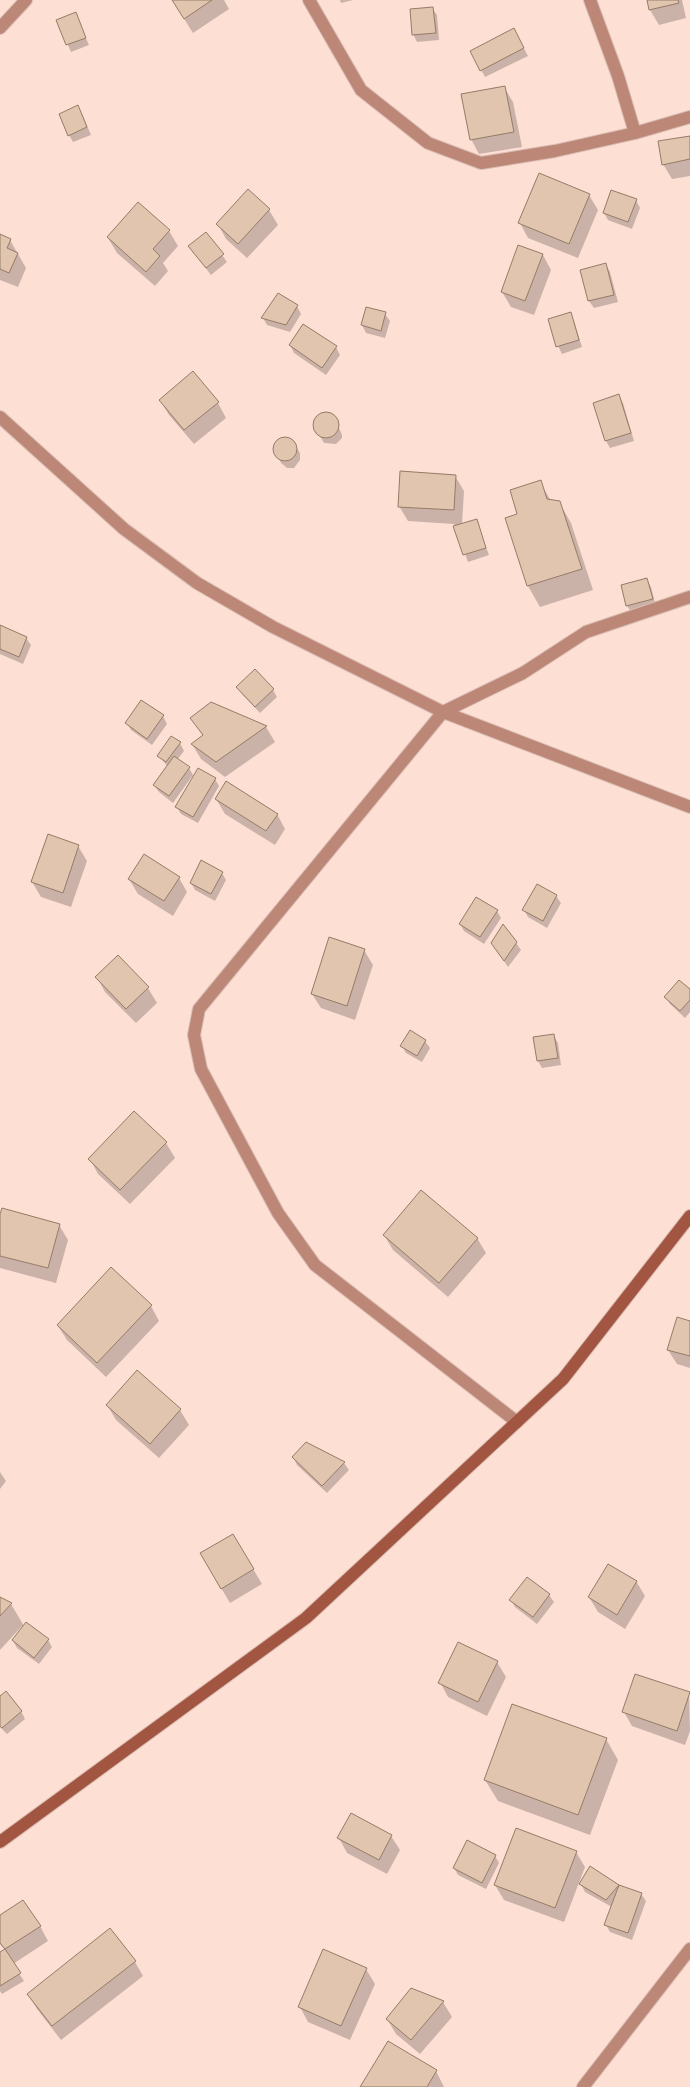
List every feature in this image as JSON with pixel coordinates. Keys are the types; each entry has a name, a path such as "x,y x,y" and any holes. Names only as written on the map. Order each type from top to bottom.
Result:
{"street":[{"path":"0,28 26,0"},
{"path":"309,0 361,90 428,142 481,163 555,151 635,133 690,117"},
{"path":"590,0 618,76 635,133"},
{"path":"0,417 124,529 197,583 273,628 443,712 690,807"},
{"path":"517,1422 316,1265 278,1213 201,1069 194,1035 199,1009 443,712 524,673 586,632 690,597"},
{"path":"0,1842 306,1618 563,1379 690,1216"},
{"path":"584,2087 690,1949"}],"building":[{"path":"172,0 212,0 184,19"},
{"path":"647,0 678,0 679,3 649,10"},
{"path":"433,7 436,33 412,35 410,9"},
{"path":"76,12 86,38 66,45 56,20"},
{"path":"514,28 524,48 480,71 470,51"},
{"path":"505,86 514,132 470,140 461,94"},
{"path":"78,105 87,127 68,136 59,114"},
{"path":"690,136 690,159 662,165 658,141"},
{"path":"539,173 590,194 569,244 518,223"},
{"path":"248,189 270,209 238,244 216,224"},
{"path":"611,190 637,199 628,222 603,213"},
{"path":"138,202 170,230 153,249 160,256 146,272 107,237"},
{"path":"206,232 224,254 206,268 188,246"},
{"path":"0,234 11,239 7,248 18,253 9,273 0,269"},
{"path":"518,245 543,254 525,301 501,292"},
{"path":"606,263 614,295 588,301 580,270"},
{"path":"278,293 298,305 286,325 261,318"},
{"path":"366,307 386,312 381,331 361,325"},
{"path":"571,312 579,340 556,347 548,319"},
{"path":"303,324 337,346 322,368 289,345"},
{"path":"193,371 219,402 184,430 159,400"},
{"path":"619,394 631,433 605,441 593,403"},
{"path":"326,412 335,416 339,425 335,434 326,438 317,434 313,425 317,416"},
{"path":"285,437 290,438 296,444 296,454 290,460 285,461 280,460 274,454 273,449 274,444 280,438"},
{"path":"400,471 456,475 454,510 398,507"},
{"path":"541,480 547,499 560,501 582,569 527,586 505,518 517,514 510,490"},
{"path":"477,519 486,548 463,555 453,526"},
{"path":"647,578 653,599 626,606 621,585"},
{"path":"0,625 27,637 19,657 0,649"},
{"path":"255,669 274,689 255,707 236,687"},
{"path":"141,700 164,715 147,739 125,723"},
{"path":"211,702 267,726 216,762 191,744 203,735 190,718"},
{"path":"171,736 181,742 166,762 157,756"},
{"path":"174,756 190,767 169,796 153,785"},
{"path":"198,768 216,778 193,817 175,807"},
{"path":"226,781 278,814 266,831 215,799"},
{"path":"48,834 79,845 63,893 31,882"},
{"path":"144,854 180,877 164,901 128,879"},
{"path":"201,860 223,872 211,894 190,883"},
{"path":"537,884 557,895 543,921 522,910"},
{"path":"476,897 498,910 480,937 459,924"},
{"path":"503,924 517,942 504,961 491,943"},
{"path":"329,937 365,949 347,1006 311,994"},
{"path":"118,955 149,987 126,1009 95,977"},
{"path":"679,980 690,989 690,1000 680,1011 664,997"},
{"path":"410,1030 426,1040 417,1056 400,1046"},
{"path":"554,1034 558,1058 537,1061 533,1037"},
{"path":"134,1111 167,1142 120,1190 88,1159"},
{"path":"421,1190 478,1238 439,1283 383,1235"},
{"path":"2,1208 60,1224 48,1268 0,1256 0,1214"},
{"path":"111,1267 152,1305 97,1363 57,1325"},
{"path":"677,1317 690,1321 690,1356 667,1350"},
{"path":"137,1370 181,1409 150,1444 106,1405"},
{"path":"306,1442 345,1462 322,1486 292,1457"},
{"path":"233,1534 254,1569 221,1589 200,1553"},
{"path":"608,1564 637,1581 617,1615 588,1597"},
{"path":"527,1577 550,1594 533,1617 509,1600"},
{"path":"0,1597 12,1603 0,1616"},
{"path":"26,1622 49,1639 34,1658 12,1640"},
{"path":"458,1642 498,1661 478,1702 438,1683"},
{"path":"635,1674 690,1692 677,1731 622,1712"},
{"path":"6,1691 22,1711 2,1728 0,1726 0,1696"},
{"path":"512,1704 607,1738 578,1815 484,1780"},
{"path":"351,1813 392,1835 379,1860 337,1838"},
{"path":"516,1828 577,1851 555,1908 494,1885"},
{"path":"467,1840 496,1855 482,1883 453,1868"},
{"path":"590,1866 619,1885 606,1900 579,1884"},
{"path":"619,1885 642,1893 628,1933 604,1925"},
{"path":"23,1900 41,1926 5,1949 0,1943 0,1915"},
{"path":"110,1928 136,1961 52,2026 27,1994"},
{"path":"5,1949 21,1973 0,1986 0,1952"},
{"path":"323,1949 367,1968 341,2026 298,2007"},
{"path":"411,1988 444,2001 411,2040 386,2019"},
{"path":"388,2041 437,2070 427,2087 360,2087"}]}
